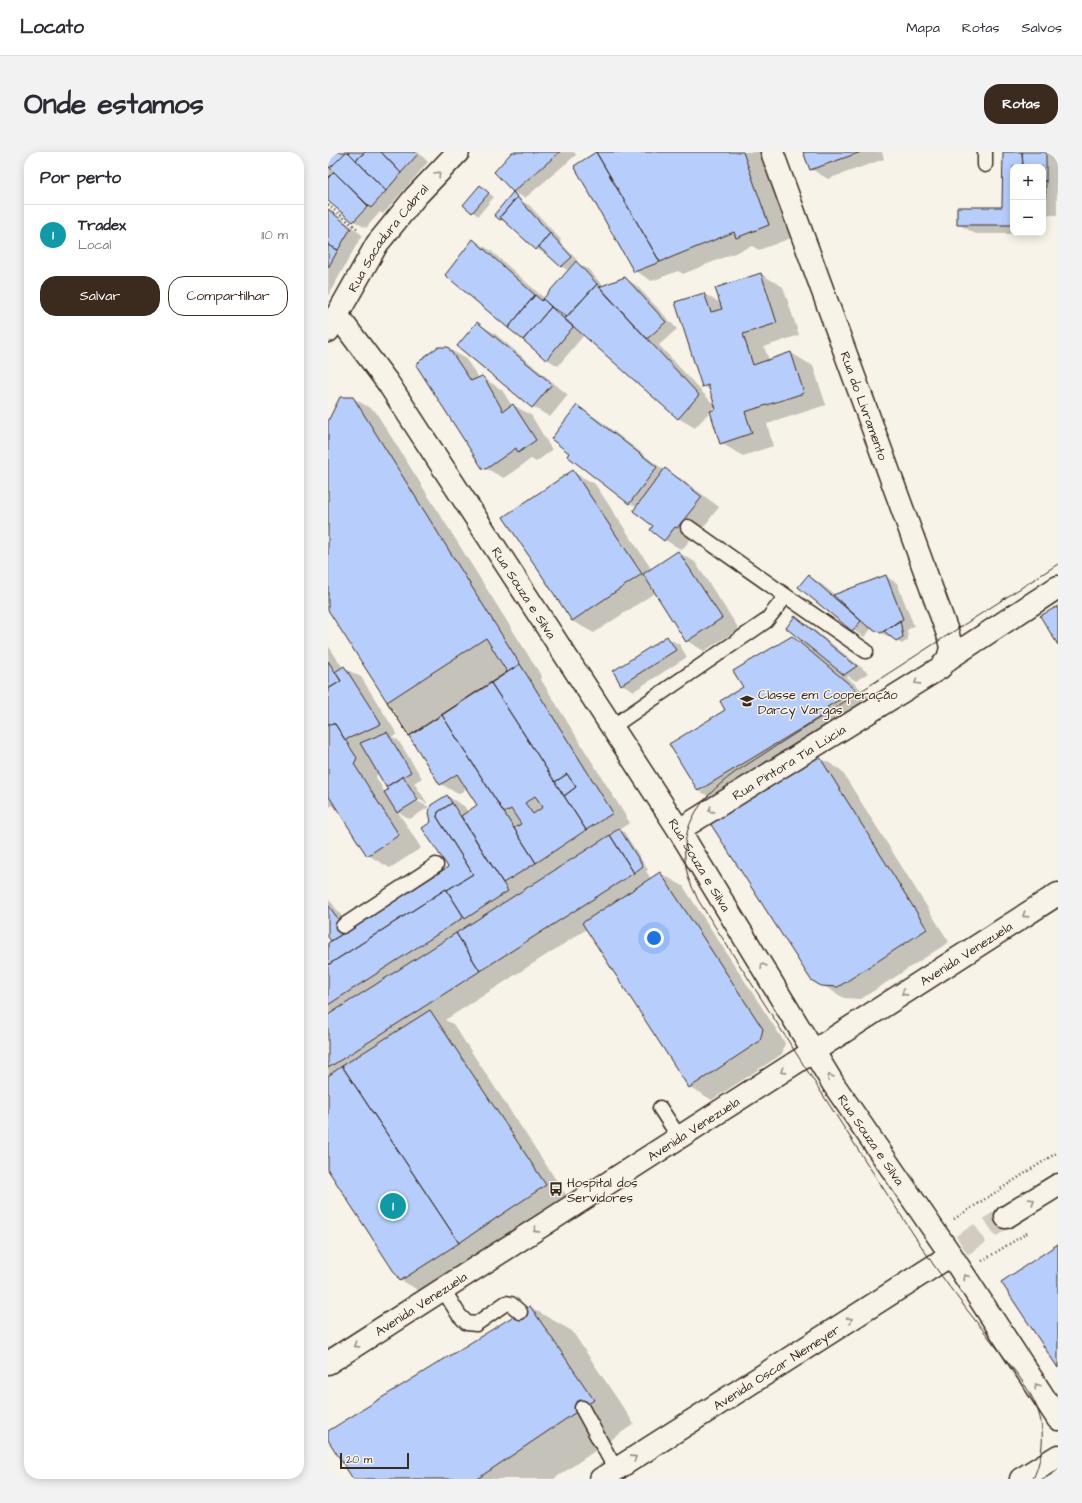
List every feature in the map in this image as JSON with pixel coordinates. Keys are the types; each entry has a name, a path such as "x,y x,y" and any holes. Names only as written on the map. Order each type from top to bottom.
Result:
{"street":[{"name":"Rua Sacadura Cabral","path":"332,323 377,244 416,196 458,152"},
{"name":"Rua do Livramento","path":"772,152 948,634 951,648 948,660"},
{"name":"Rua Souza e Silva","path":"332,323 388,383 679,830 845,1100 935,1231 1058,1419"},
{"name":"Rua Pintora Tia Lúcia","path":"679,830 940,668 948,660 1058,588"},
{"name":"Avenida Venezuela","path":"328,1363 1058,894"},
{"path":"1006,1217 1058,1185"},
{"name":"Avenida Oscar Niemeyer","path":"608,1474 956,1263"},
{"path":"1021,1479 1058,1456"}],"lane":[{"path":"688,527 866,651"},
{"path":"612,727 766,621 786,596"},
{"path":"343,926 436,865"},
{"path":"660,1108 680,1137"},
{"path":"443,1289 459,1315 467,1323 476,1324 506,1303 511,1304 520,1312"},
{"path":"582,1408 608,1474"}],"path":[{"path":"328,205 346,221"},
{"path":"935,1231 1058,1152"},
{"path":"956,1263 993,1255 1032,1230"}],"building":[{"path":"328,152 346,152 330,168 328,165"},
{"path":"346,152 348,152 386,191 371,208 330,168"},
{"path":"348,152 365,152 356,160"},
{"path":"365,152 381,152 401,173 386,191 356,160"},
{"path":"381,152 414,152 417,155 401,173"},
{"path":"512,152 560,152 513,192 494,172"},
{"path":"596,152 743,152 769,225 736,238 734,232 660,262"},
{"path":"596,152 660,262 634,272 574,166"},
{"path":"803,152 861,152 810,170"},
{"path":"1003,152 1022,152 1023,164 1010,164 1010,225 957,225 957,207 1002,207"},
{"path":"1022,152 1046,152 1046,164 1023,164"},
{"path":"334,172 368,206 353,222 328,201 328,178"},
{"path":"480,185 489,193 472,213 463,205"},
{"path":"513,192 517,197 500,217 502,219 500,220 494,215"},
{"path":"517,197 550,233 536,250 500,217"},
{"path":"328,209 351,228 338,250 328,245"},
{"path":"550,233 572,257 561,267 539,247"},
{"path":"473,239 535,295 508,328 445,275"},
{"path":"328,245 338,250 328,268"},
{"path":"576,261 597,284 566,317 556,309 555,310 543,299"},
{"path":"761,273 777,323 743,334 753,365 791,352 804,393 745,412 752,433 720,444 710,411 716,409 708,385 702,387 675,302 704,293 711,312 722,309 715,288"},
{"path":"625,277 666,322 647,339 599,287"},
{"path":"597,284 699,395 678,419 565,319"},
{"path":"535,295 542,301 543,299 551,307 523,340 508,328"},
{"path":"551,307 573,327 546,360 523,340"},
{"path":"477,322 552,384 532,408 457,346"},
{"path":"438,347 448,347 471,381 482,376 503,411 513,404 536,440 518,453 516,448 486,469 482,468 416,365"},
{"path":"340,397 353,397 520,664 409,736 328,610 328,421"},
{"path":"577,405 657,467 629,504 567,456 569,453 551,439"},
{"path":"665,468 702,497 677,528 675,527 664,541 650,530 653,526 633,511"},
{"path":"573,470 642,574 572,621 503,517"},
{"path":"678,551 722,618 686,642 643,574"},
{"path":"808,575 861,621 852,631 798,587"},
{"path":"886,575 903,619 881,633 867,626 833,595"},
{"path":"1058,606 1058,645 1040,616"},
{"path":"795,616 857,666 844,675 786,628"},
{"path":"900,620 903,637 896,641 884,631"},
{"path":"667,636 676,650 621,685 613,671"},
{"path":"792,636 856,690 827,707 830,711 698,791 669,744 725,710 720,701 743,687 733,671"},
{"path":"486,638 507,672 409,736 387,702"},
{"path":"328,661 341,681 328,689"},
{"path":"520,664 613,813 586,830 564,796 576,787 567,774 555,782 491,683"},
{"path":"344,666 381,724 345,740 335,724 328,723 328,689 341,681 335,672"},
{"path":"491,683 586,830 536,863 514,828 521,824 511,809 504,813 442,715","holes":["535,796 543,807 533,814 525,803"]},
{"path":"442,715 536,863 503,883 461,816 477,805 457,774 440,785 409,736"},
{"path":"328,723 335,724 357,758 354,764 399,835 367,856 328,795"},
{"path":"387,732 411,772 386,787 360,743"},
{"path":"819,756 927,929 838,987 821,986 811,980 710,823"},
{"path":"567,774 576,787 564,796 555,782"},
{"path":"403,776 418,800 397,813 384,792 388,790 386,787"},
{"path":"447,795 452,803 438,812 437,817 473,874 447,890 446,889 328,965 328,943 448,867 422,828 431,822 429,812 431,805"},
{"path":"452,803 508,891 465,919 447,890 473,874 437,817 438,812"},
{"path":"619,828 643,866 634,873 610,835"},
{"path":"610,835 634,873 480,971 456,933"},
{"path":"660,872 763,1029 760,1041 689,1088 582,923"},
{"path":"446,889 464,917 328,1005 328,965"},
{"path":"328,905 347,931 331,941 328,937"},
{"path":"456,933 480,971 328,1068 328,1015"},
{"path":"430,1010 546,1185 459,1243 342,1066"},
{"path":"342,1066 459,1243 400,1281 328,1170 328,1076"},
{"path":"1058,1244 1058,1368 1001,1282"},
{"path":"530,1306 594,1400 477,1479 353,1479 328,1440 328,1431"}],"tunnel":[{"path":"934,1263 1006,1217"}],"tram line":[{"path":"1033,1479 1040,1460 1042,1431 1039,1412 1032,1397 1017,1373 933,1264 698,900 688,877 685,860 685,844 688,830 700,805 721,783 734,773 1058,564"}],"place":[{"name":"Classe em Cooperação Darcy Vargas","path":"747,701"},
{"name":"Hospital dos Servidores","path":"556,1189"},
{"name":"Tradex","path":"393,1206"}]}
